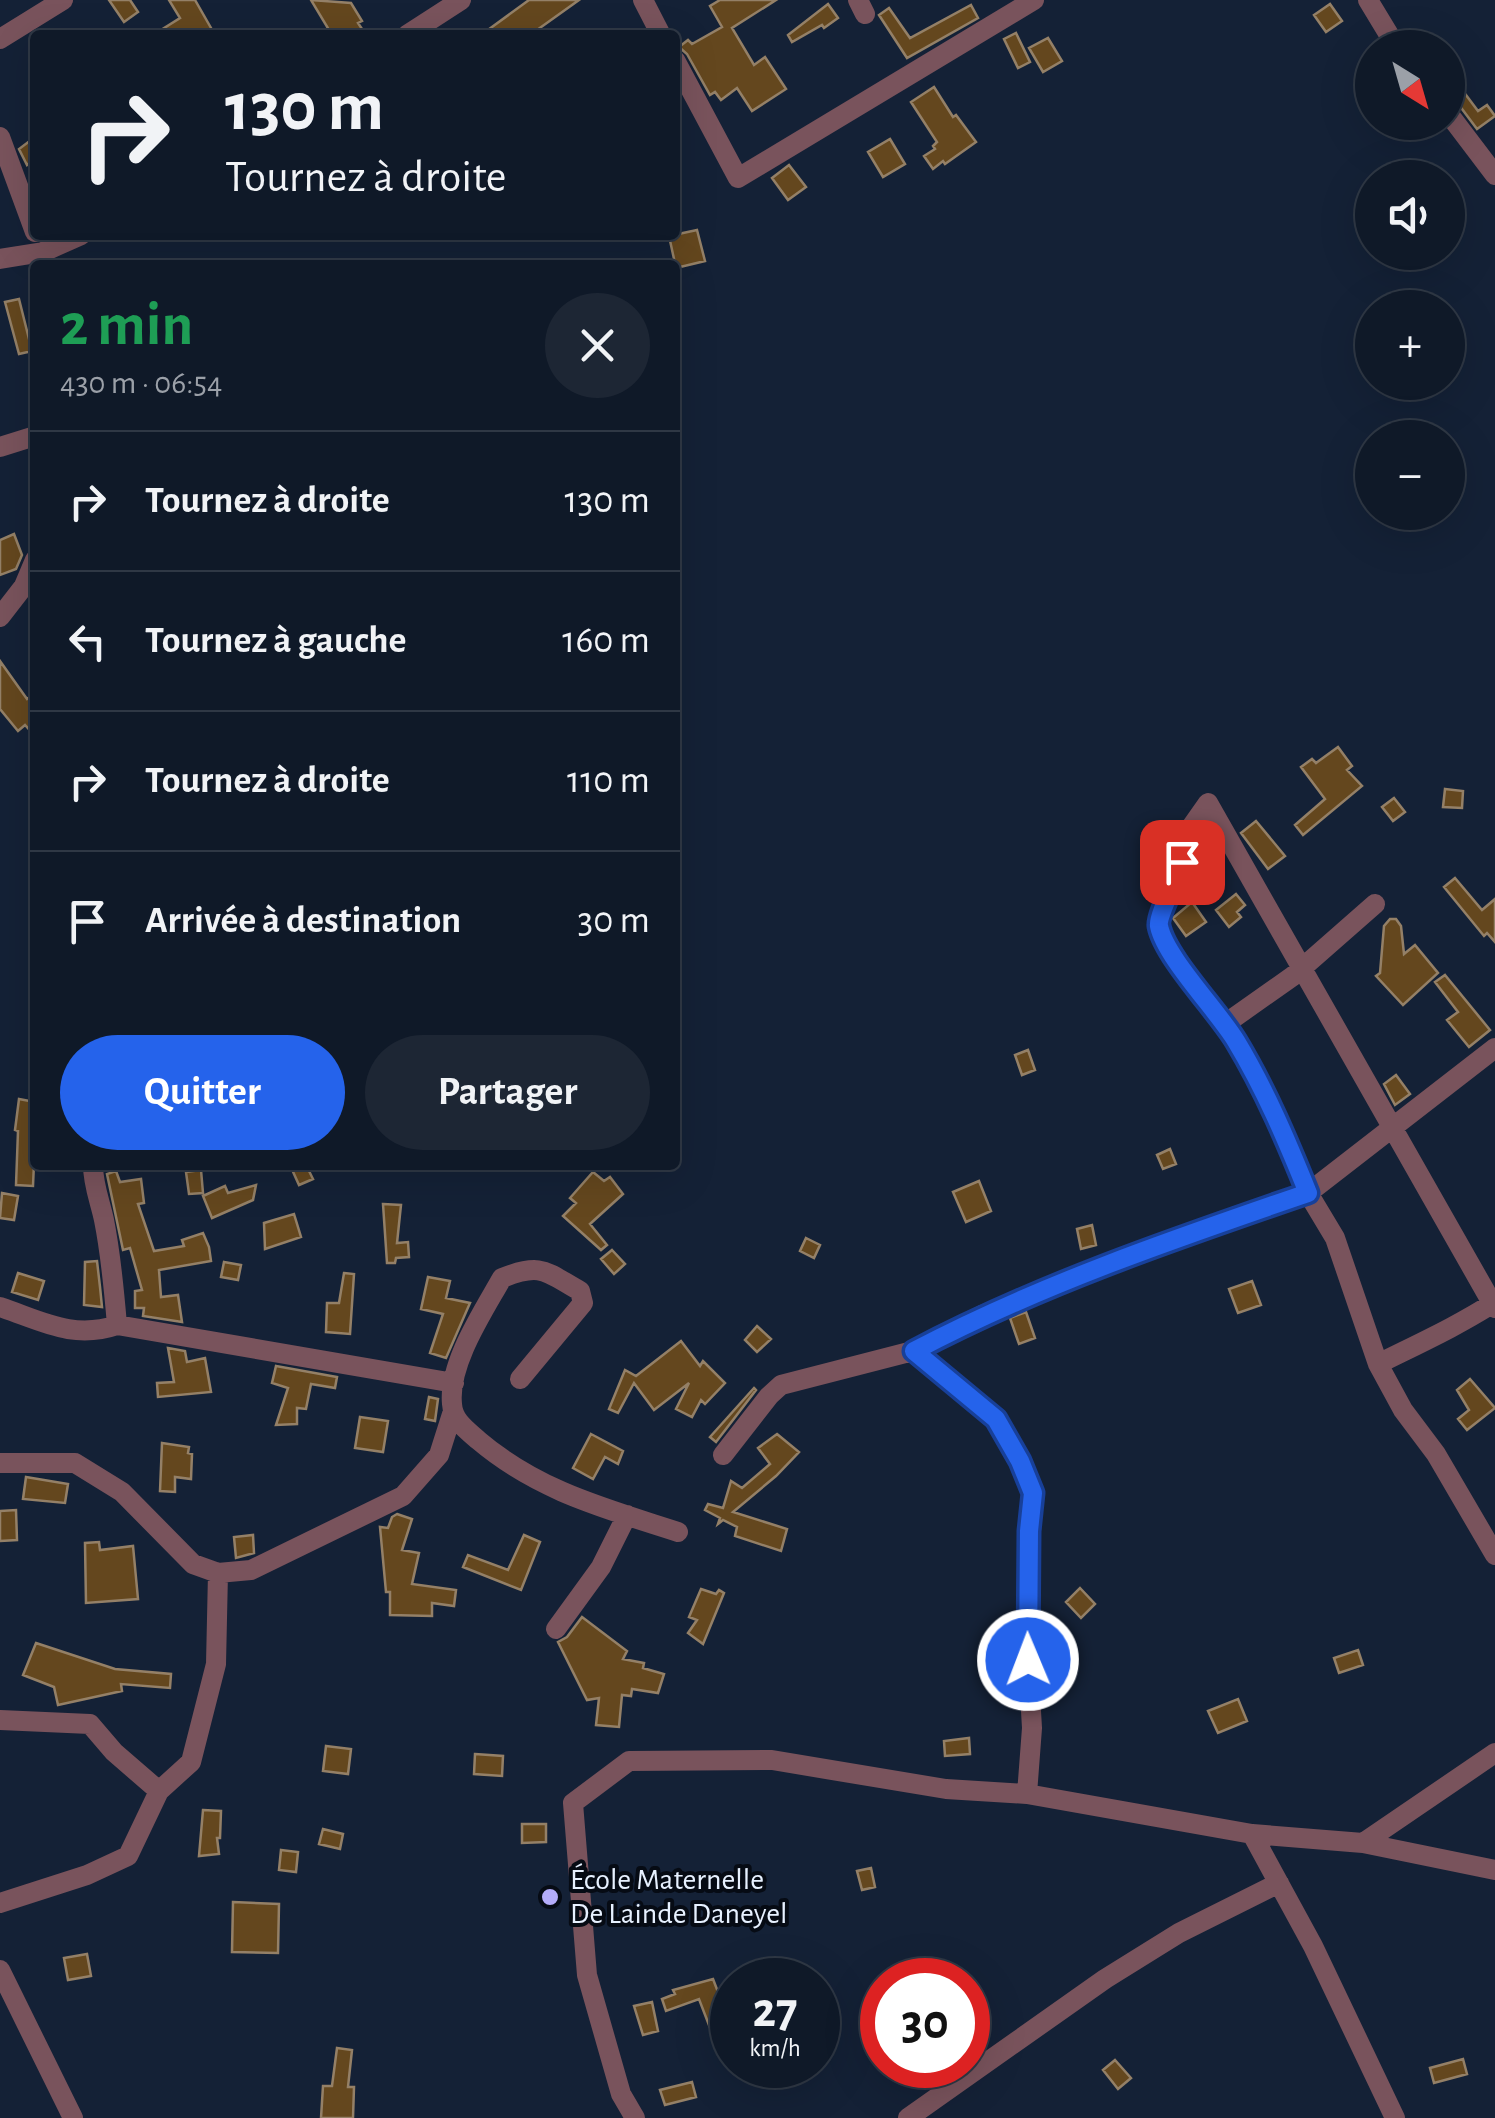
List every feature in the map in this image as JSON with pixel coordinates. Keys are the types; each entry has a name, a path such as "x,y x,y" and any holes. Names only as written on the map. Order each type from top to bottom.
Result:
{"street":[{"path":"0,39 63,0"},
{"path":"415,30 462,0"},
{"path":"642,0 658,30"},
{"path":"680,69 738,178 1034,0"},
{"path":"1368,0 1387,30"},
{"path":"1465,135 1495,174"},
{"path":"0,137 30,219"},
{"path":"0,259 40,246"},
{"path":"0,448 30,438"},
{"path":"0,617 30,572"},
{"path":"1378,1364 1494,1304 1208,803 1189,830 1175,887 1158,916 1159,930 1184,971 1225,1024 1271,1107 1308,1193 1334,1238 1378,1364 1495,1555"},
{"path":"1225,1024 1302,968 1375,904"},
{"path":"723,1455 781,1385 914,1351 982,1315 1088,1272 1308,1193 1495,1048"},
{"path":"94,1170 93,1184 113,1269 117,1324"},
{"path":"0,1463 75,1463 122,1492 193,1564 218,1573 251,1570 403,1496 439,1455 453,1412 454,1382 466,1343 502,1278 523,1270 554,1273 580,1291 583,1303 520,1379"},
{"path":"0,1307 77,1332 117,1324 454,1382"},
{"path":"914,1351 996,1419 1033,1493 1027,1607 1032,1728 1027,1794"},
{"path":"453,1412 461,1426 508,1465 540,1484 678,1532"},
{"path":"556,1629 601,1568 627,1515"},
{"path":"0,1902 88,1875 128,1856 158,1792 191,1762 216,1664 218,1573"},
{"path":"0,1720 90,1724 158,1792"},
{"path":"1364,1843 1495,1752"},
{"path":"635,2118 621,2094 588,1975 574,1803 629,1761 772,1760 946,1789 1027,1794 1252,1834 1364,1843 1495,1870"},
{"path":"1252,1834 1314,1946 1395,2118"},
{"path":"917,2116 1105,1979 1179,1933 1279,1883"},
{"path":"0,1970 72,2118"}],"building":[{"path":"109,0 130,0 138,12 124,22"},
{"path":"169,0 195,0 212,30 161,30 180,18"},
{"path":"311,0 351,3 362,21 358,23 363,30 329,30"},
{"path":"529,0 579,0 537,30 488,30"},
{"path":"720,0 776,0 732,28 754,65 765,57 786,89 752,111 737,88 721,100 715,92 710,95 680,48 688,40 692,44 722,27 710,6"},
{"path":"828,4 838,18 792,42 788,35"},
{"path":"1330,4 1342,21 1326,32 1314,15"},
{"path":"971,5 978,18 907,58 879,15 889,8 910,38"},
{"path":"1016,33 1030,62 1018,68 1004,39"},
{"path":"1048,38 1062,61 1043,72 1029,48"},
{"path":"934,87 953,117 956,115 976,142 933,169 924,156 935,149 937,142 911,102"},
{"path":"1465,94 1478,111 1487,105 1495,116 1477,129 1465,113"},
{"path":"890,139 905,164 883,177 868,152"},
{"path":"30,141 27,165 19,149"},
{"path":"789,165 806,187 788,200 772,178"},
{"path":"697,230 705,261 680,267 670,240 680,240 680,234"},
{"path":"19,299 30,351 19,354 5,302"},
{"path":"14,534 22,555 16,569 0,575 0,540"},
{"path":"0,661 27,699 30,697 30,730 25,725 18,731 0,709"},
{"path":"1338,747 1352,766 1347,770 1362,786 1303,835 1295,825 1325,799 1301,767 1312,759 1316,763"},
{"path":"1445,789 1463,791 1462,808 1443,807"},
{"path":"1394,798 1405,812 1393,821 1382,807"},
{"path":"1256,821 1285,856 1268,869 1241,833"},
{"path":"1455,878 1482,910 1495,899 1495,942 1487,933 1484,936 1444,887"},
{"path":"1236,894 1245,905 1237,912 1241,917 1229,927 1216,910"},
{"path":"1192,902 1206,922 1186,936 1173,918"},
{"path":"1390,919 1396,919 1401,926 1404,954 1415,945 1438,973 1403,1005 1376,976 1380,973 1384,926"},
{"path":"1445,975 1490,1030 1469,1047 1447,1020 1458,1012 1435,982"},
{"path":"1028,1050 1035,1070 1022,1075 1015,1055"},
{"path":"1396,1075 1410,1094 1395,1105 1384,1084"},
{"path":"19,1099 30,1101 33,1186 16,1185"},
{"path":"1170,1149 1176,1164 1163,1169 1157,1155"},
{"path":"201,1170 203,1193 189,1194 186,1172"},
{"path":"292,1170 308,1170 313,1179 299,1185"},
{"path":"116,1171 120,1182 141,1179 144,1203 138,1204 154,1251 184,1246 182,1240 203,1233 211,1261 159,1270 161,1297 178,1295 182,1322 143,1316 144,1308 135,1308 135,1291 142,1290 130,1248 123,1250 107,1174"},
{"path":"593,1172 604,1181 610,1177 623,1194 590,1224 607,1245 601,1250 563,1216 576,1203 570,1198"},
{"path":"979,1181 991,1211 966,1222 953,1192"},
{"path":"256,1185 253,1200 212,1218 203,1196 225,1186 228,1193"},
{"path":"2,1193 18,1196 14,1220 0,1218"},
{"path":"383,1204 401,1205 397,1243 408,1242 409,1257 396,1258 395,1263 387,1263"},
{"path":"294,1214 301,1237 265,1249 264,1223"},
{"path":"1092,1225 1096,1245 1081,1249 1077,1229"},
{"path":"806,1238 820,1245 814,1258 800,1251"},
{"path":"612,1250 625,1264 614,1274 601,1259"},
{"path":"97,1261 102,1307 84,1305 85,1262"},
{"path":"224,1262 241,1265 238,1280 221,1277"},
{"path":"18,1273 44,1281 38,1300 12,1292"},
{"path":"344,1273 354,1274 350,1334 326,1332 327,1303 339,1303"},
{"path":"428,1277 450,1281 446,1298 470,1303 446,1358 430,1353 443,1314 421,1309"},
{"path":"1252,1281 1261,1305 1238,1313 1229,1289"},
{"path":"1026,1312 1035,1338 1019,1344 1010,1318"},
{"path":"757,1326 771,1339 757,1352 745,1340"},
{"path":"681,1341 700,1366 703,1361 725,1383 705,1404 701,1400 692,1417 676,1409 689,1383 654,1410 634,1383 618,1413 609,1409 625,1370 636,1376"},
{"path":"168,1348 185,1351 187,1362 205,1358 211,1392 158,1397 157,1383 174,1382"},
{"path":"276,1366 337,1377 335,1388 311,1384 306,1409 297,1408 297,1424 276,1425 288,1388 272,1383"},
{"path":"1470,1379 1495,1408 1467,1430 1458,1419 1469,1410 1457,1390"},
{"path":"756,1390 716,1442 710,1437"},
{"path":"429,1397 438,1399 435,1421 425,1419"},
{"path":"360,1417 388,1421 383,1452 355,1448"},
{"path":"591,1434 623,1451 618,1464 605,1457 593,1479 573,1468"},
{"path":"777,1434 799,1452 733,1512 787,1529 781,1551 735,1536 737,1527 723,1520 718,1524 720,1518 705,1510 708,1504 723,1508 731,1481 742,1488 770,1464 758,1448"},
{"path":"162,1443 189,1447 188,1453 192,1454 191,1479 175,1477 175,1492 160,1491"},
{"path":"26,1477 68,1484 65,1503 23,1499"},
{"path":"16,1510 17,1540 0,1541 0,1511"},
{"path":"397,1514 412,1519 402,1550 419,1553 412,1584 456,1590 454,1606 432,1603 432,1616 390,1615 380,1527 388,1528"},
{"path":"253,1535 254,1553 236,1558 234,1537"},
{"path":"524,1535 540,1542 521,1590 463,1567 468,1555 508,1570"},
{"path":"99,1542 100,1550 133,1546 138,1599 86,1603 85,1543"},
{"path":"1080,1588 1095,1604 1081,1618 1066,1602"},
{"path":"701,1589 724,1593 703,1644 688,1633 697,1620 689,1617"},
{"path":"582,1617 627,1651 623,1659 644,1663 643,1668 664,1674 658,1693 632,1689 631,1696 622,1695 619,1727 596,1725 599,1698 587,1700 558,1642 567,1637"},
{"path":"1006,1641 1012,1666 998,1669 992,1644"},
{"path":"36,1643 115,1669 171,1674 170,1688 121,1684 122,1691 58,1705 54,1687 23,1675"},
{"path":"1358,1650 1363,1665 1339,1673 1334,1658"},
{"path":"1238,1699 1247,1721 1218,1733 1208,1711"},
{"path":"969,1738 970,1754 945,1756 944,1741"},
{"path":"326,1746 351,1749 348,1774 323,1771"},
{"path":"475,1754 503,1756 502,1776 474,1774"},
{"path":"203,1810 221,1811 219,1854 199,1856"},
{"path":"522,1824 546,1824 546,1842 522,1843"},
{"path":"323,1829 343,1834 340,1849 319,1844"},
{"path":"281,1850 298,1852 296,1872 279,1870"},
{"path":"871,1868 875,1887 862,1890 857,1871"},
{"path":"233,1902 279,1904 278,1953 232,1952"},
{"path":"87,1954 91,1976 68,1980 64,1958"},
{"path":"710,1980 710,2028 699,1999 666,2011 662,1999 675,1994 673,1990"},
{"path":"652,2002 658,2031 643,2035 634,2006"},
{"path":"337,2048 352,2050 348,2087 354,2087 353,2118 321,2118 323,2086 332,2086"},
{"path":"1463,2059 1467,2074 1434,2083 1430,2068"},
{"path":"1115,2060 1131,2078 1118,2089 1103,2070"},
{"path":"692,2082 696,2097 665,2105 660,2090"}],"place":[{"name":"École Maternelle De Lainde Daneyel","path":"550,1897"}],"route":[{"path":"1028,1660 1026,1626 1033,1493 996,1419 914,1351 982,1315 1088,1272 1308,1193 1281,1128 1237,1043 1159,930 1158,916 1175,887 1182,862"}]}
